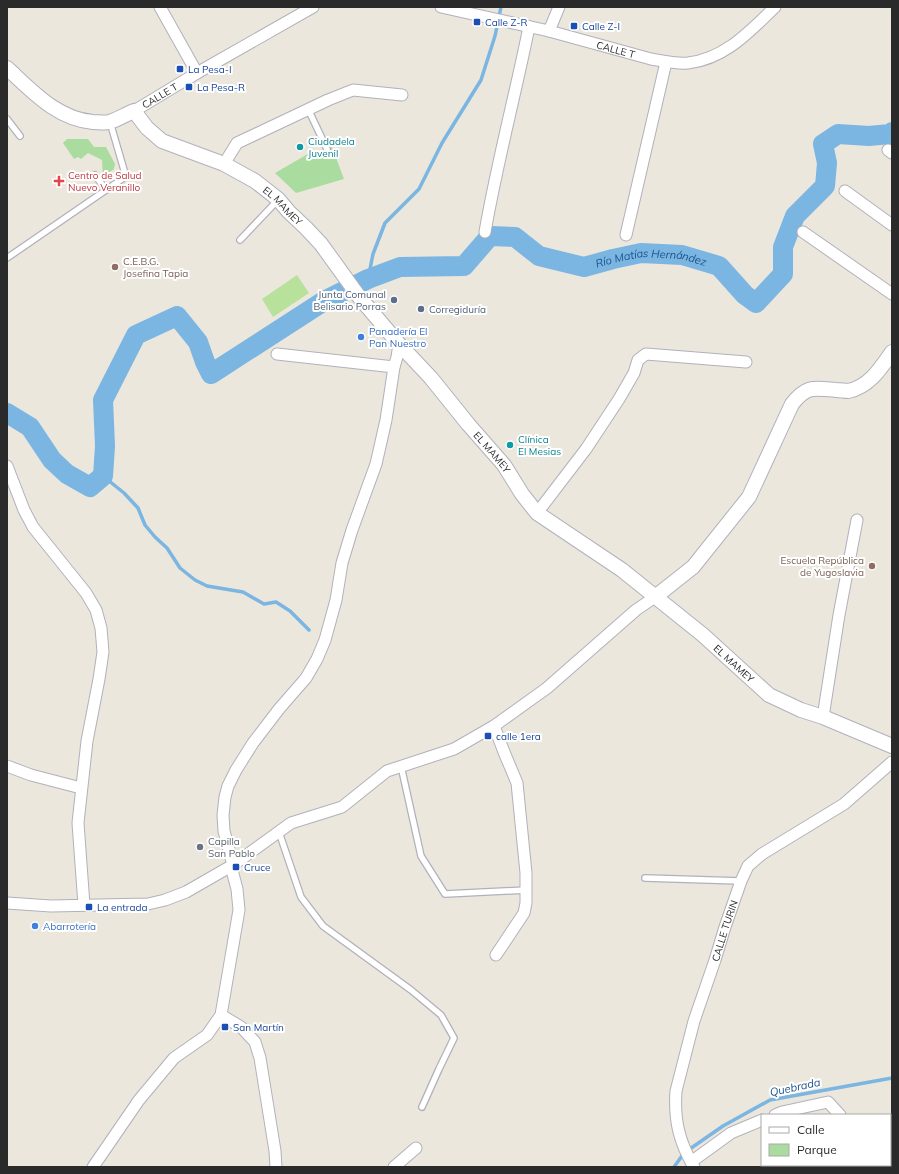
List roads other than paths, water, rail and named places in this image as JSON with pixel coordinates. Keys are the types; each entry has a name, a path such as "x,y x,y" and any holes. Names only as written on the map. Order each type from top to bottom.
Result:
{"street":[{"path":"160,7 197,73"},
{"name":"CALLE T","path":"7,68 41,99 57,111 75,119 110,122 134,111 197,73 313,7"},
{"name":"CALLE T","path":"441,7 549,31 666,62 687,63 704,60 722,53 740,41 775,7"},
{"path":"549,31 559,7"},
{"path":"484,232 514,102 529,27"},
{"path":"626,235 666,62"},
{"path":"224,164 237,143 308,109 353,90 402,95"},
{"name":"EL MAMEY","path":"134,111 147,128 162,141 224,164 255,182 278,200 306,228 344,275 360,298 399,344 432,378 468,424 504,465 522,494 537,513 622,570 703,634 769,695 801,710 823,717 892,746"},
{"path":"845,191 892,225"},
{"path":"803,232 892,294"},
{"path":"93,1167 139,1100 174,1058 207,1035 221,1015 239,910 237,889 232,874 233,865 224,831 223,815 225,797 228,786 236,770 253,743 279,709 306,678 317,659 325,640 336,600 342,563 352,530 376,464 386,420 394,366 399,344"},
{"path":"7,903 51,906 148,904 165,900 186,892 233,865 297,820 342,806 382,774 401,766 454,749 494,726 547,688 636,610 656,597 693,567 749,497 792,404 799,396 812,388 848,391 856,388 874,376 892,352"},
{"path":"277,354 394,366"},
{"path":"537,513 586,449 619,400 634,373 638,360 646,354 746,362"},
{"path":"7,466 24,510 33,527 86,593 96,610 101,628 103,652 87,741 78,823 84,905"},
{"path":"823,717 839,615 857,520"},
{"path":"494,726 517,783 526,873 526,903 524,913 496,955"},
{"name":"CALLE TURIN","path":"691,1162 678,1130 675,1102 679,1077 694,1022 741,881 748,866 756,858 844,804 892,762"},
{"path":"7,766 31,775 81,788"},
{"path":"221,1015 241,1027 256,1042 275,1151 276,1167"},
{"path":"777,1114 828,1102 839,1114"},
{"path":"691,1162 731,1133 761,1120"},
{"path":"394,1167 416,1148"}],"lane":[{"path":"308,109 327,149"},
{"path":"7,119 20,136"},
{"path":"7,258 122,179 125,174 110,122"},
{"path":"95,176 106,190"},
{"path":"240,240 278,200"},
{"path":"401,766 421,856 445,894 526,890"},
{"path":"279,832 301,898 323,926 410,990 441,1015 454,1038 422,1107"},
{"path":"645,878 741,881"}],"waterway":[{"path":"368,279 373,254 385,223 419,189 442,143 481,80 495,36 501,7"},
{"name":"Río Matías Hernández","path":"7,413 30,427 52,460 67,474 90,487 103,476 105,446 103,400 136,335 177,316 198,342 211,374 324,301 368,279 400,267 464,266 490,236 515,237 539,256 584,267 641,253 682,255 719,266 745,295 756,303 783,274 783,247 795,216 825,186 827,163 823,144 838,134 869,136 890,134 892,132"},
{"path":"103,476 124,493 138,508 145,525 167,548 180,568 195,580 207,586 243,592 264,604 276,602 290,611 309,630"},
{"name":"Quebrada","path":"674,1167 684,1153 723,1126 770,1100 892,1078"}],"place":[{"name":"Calle Z-R","path":"477,22"},
{"name":"Calle Z-I","path":"574,26"},
{"name":"La Pesa-I","path":"180,69"},
{"name":"La Pesa-R","path":"189,87"},
{"name":"Ciudadela Juvenil","path":"300,147"},
{"name":"Centro de Salud Nuevo Veranillo","path":"59,181"},
{"name":"C.E.B.G. Josefina Tapia","path":"115,267"},
{"name":"Junta Comunal Belisario Porras","path":"394,300"},
{"name":"Corregiduría","path":"421,309"},
{"name":"Panadería El Pan Nuestro","path":"361,337"},
{"name":"Clínica El Mesias","path":"510,445"},
{"name":"Escuela República de Yugoslavia","path":"872,566"},
{"name":"calle 1era","path":"488,736"},
{"name":"Capilla San Pablo","path":"200,847"},
{"name":"Cruce","path":"236,867"},
{"name":"La entrada","path":"89,907"},
{"name":"Abarrotería","path":"35,926"},
{"name":"San Martín","path":"225,1027"}]}
